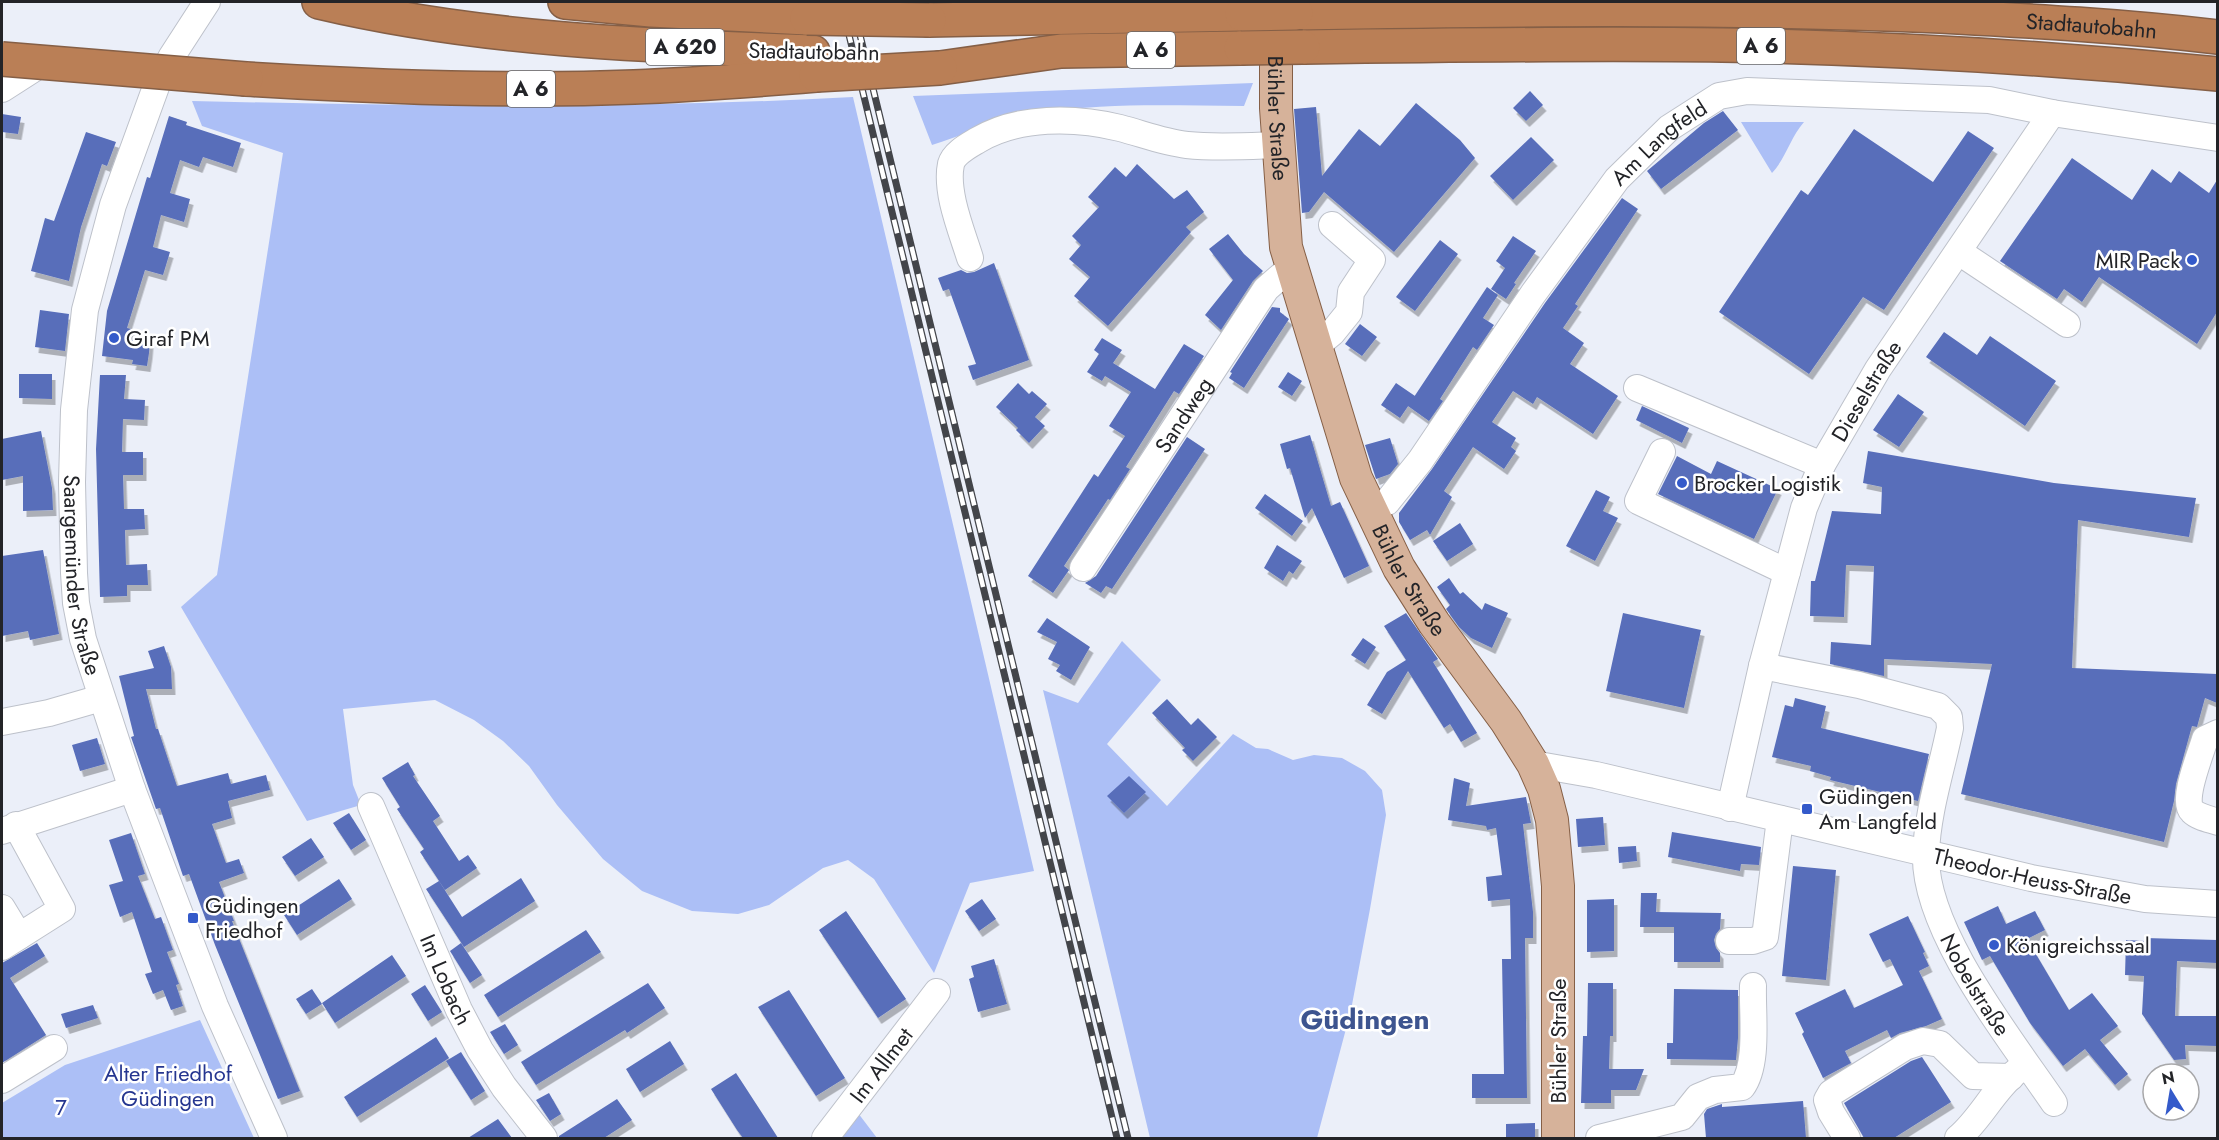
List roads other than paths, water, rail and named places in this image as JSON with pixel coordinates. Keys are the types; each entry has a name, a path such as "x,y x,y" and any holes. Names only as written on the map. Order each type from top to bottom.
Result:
{"highway":[{"name":"Stadtautobahn","path":"319,2 430,23 519,34 676,46 814,63 938,60 1060,51"},
{"name":"Stadtautobahn","path":"564,2 673,12 807,18 929,20 1242,14 1286,7 1734,9 2026,20 2217,37"},
{"name":"A 6","path":"1060,51 1600,44 1746,46 1998,56 2217,74"},
{"name":"A 6","path":"2,59 246,79 424,88 535,89 634,87 814,63"}],"main road":[{"name":"Bühler Straße","path":"1286,7 1276,108 1286,247 1356,478 1399,568 1434,623 1506,722 1533,764 1544,789 1552,820 1556,862 1558,1138"}],"street":[{"name":"Saargemünder Straße","path":"207,2 172,56 158,84 113,205 85,310 74,410 72,482 74,573 76,603 83,639 132,789 215,1006 274,1138"},
{"path":"2,89 42,64 172,56"},
{"name":"Am Langfeld","path":"1370,509 1387,502 1420,461 1533,294 1617,179 1669,128 1722,95 1747,91 1989,100 2052,113 2217,138"},
{"name":"Dieselstraße","path":"1730,808 1762,666 1804,508 1822,465 1878,369 2052,113"},
{"path":"970,258 954,208 951,163 971,144 1003,128 1043,122 1075,122 1119,128 1158,141 1190,145 1278,146"},
{"path":"1315,347 1332,333 1349,312 1352,292 1372,260 1332,225"},
{"path":"1959,252 2067,324"},
{"name":"Sandweg","path":"1083,568 1266,289 1281,276 1293,272"},
{"path":"1636,388 1822,465"},
{"path":"1662,452 1638,501 1787,572"},
{"name":"Nobelstraße","path":"1762,666 1859,685 1938,706 1948,717 1950,728 1932,812 1926,853 1926,876 1937,914 2019,1070 2054,1103"},
{"path":"2,722 49,714 101,698"},
{"path":"2217,733 2205,739 2187,800 2190,810 2217,822"},
{"name":"Theodor-Heuss-Straße","path":"1533,764 1596,775 2031,878 2145,899 2217,904"},
{"path":"2,908 10,941 62,909 9,828 132,789"},
{"name":"Im Lobach","path":"371,806 459,1010 497,1078 544,1138"},
{"path":"1729,941 1753,941 1765,937 1780,819"},
{"path":"1599,1138 1683,1128 1698,1097 1715,1090 1742,1088 1749,1078 1752,1058 1753,986"},
{"name":"Im Allmet","path":"825,1138 937,992"},
{"path":"1847,1138 1831,1112 1827,1100 1831,1093 1914,1044 1923,1041 1940,1044 1973,1076 2019,1070"},
{"path":"2,1080 54,1048"},
{"path":"1958,1138 1972,1126 1998,1089 2019,1070"}],"railway":[{"path":"841,2 1117,1138"},
{"path":"852,2 1128,1138"}],"place":[{"name":"MIR Pack","path":"2192,260"},
{"name":"Giraf PM","path":"114,338"},
{"name":"Brocker Logistik","path":"1682,483"},
{"name":"Güdingen Am Langfeld","path":"1807,809"},
{"name":"Güdingen Friedhof","path":"193,918"},
{"name":"Königreichssaal","path":"1994,945"}],"district":[{"name":"Güdingen","path":"1365,1019"}],"park label":[{"name":"Alter Friedhof Güdingen","path":"168,1086"},
{"name":"7","path":"61,1107"}]}
